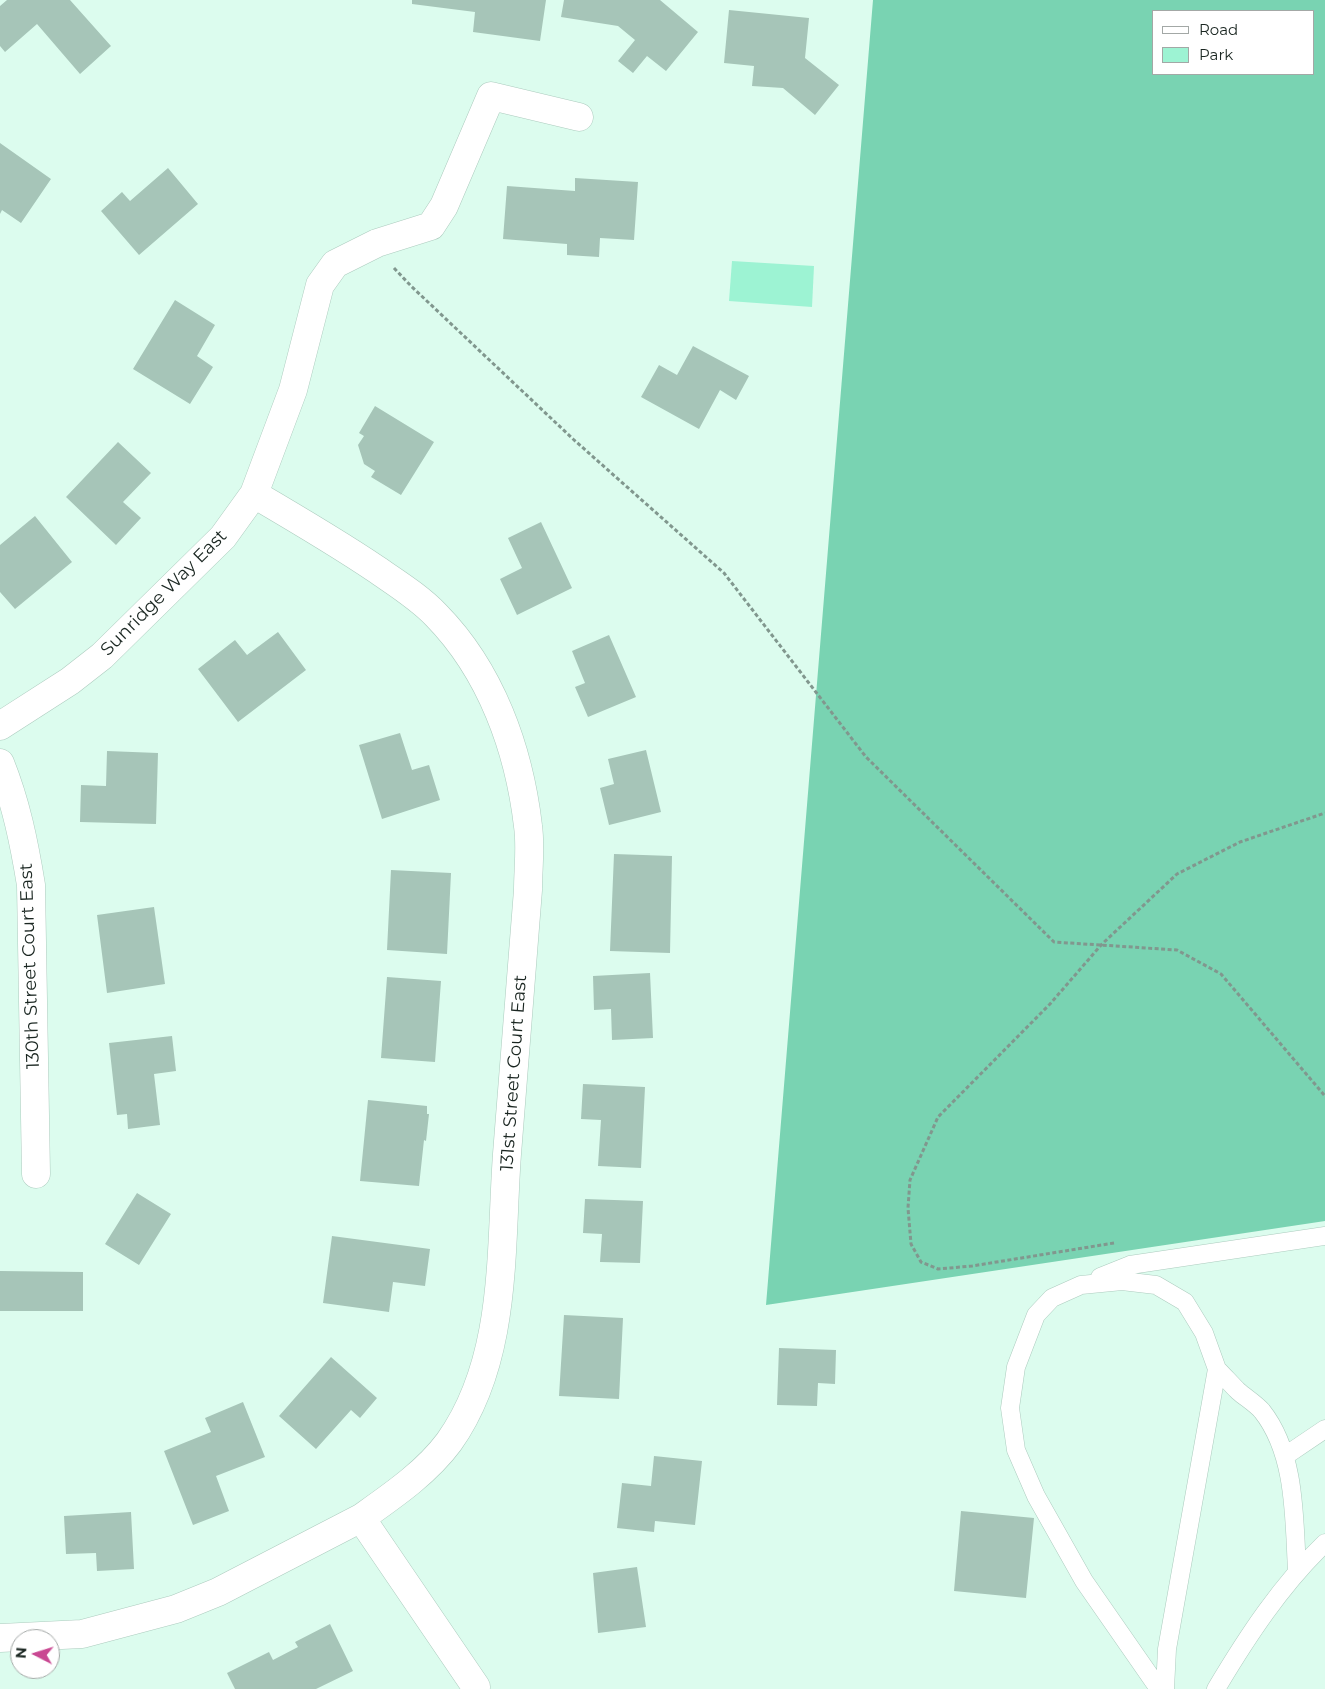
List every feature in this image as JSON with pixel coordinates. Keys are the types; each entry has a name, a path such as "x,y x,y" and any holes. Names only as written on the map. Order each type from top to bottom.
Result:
{"street":[{"name":"Sunridge Way East","path":"0,726 70,681 102,656 223,537 254,494 293,390 320,285 335,264 374,244 431,226 444,206 491,96 579,117"},
{"name":"131st Street Court East","path":"0,1638 82,1634 176,1609 218,1592 361,1518 400,1490 449,1442 470,1404 491,1346 499,1280 528,890 528,828 521,784 493,695 464,648 435,614 396,582 331,539 254,494"},
{"name":"130th Street Court East","path":"0,763 14,799 24,840 31,885 36,1174"},
{"path":"361,1518 476,1687"}],"lane":[{"path":"1159,1689 1084,1581 1036,1496 1016,1450 1010,1408 1016,1367 1036,1315 1052,1298 1081,1285 1130,1265 1325,1236"},
{"path":"1081,1285 1122,1281 1156,1285 1185,1302 1204,1333 1217,1369 1238,1391 1261,1410 1275,1430 1284,1456 1293,1504 1297,1570"},
{"path":"1165,1689 1168,1649 1217,1369"},
{"path":"1284,1456 1325,1429"},
{"path":"1216,1689 1266,1612 1297,1570 1325,1543"}],"path":[{"path":"374,244 411,286 573,439 724,573 866,757 1054,942 1177,950 1221,974 1325,1096"},
{"path":"1119,1242 972,1266 938,1269 921,1262 911,1244 908,1208 910,1180 938,1117 1050,1004 1102,944 1177,874 1240,842 1325,812"}],"green space":[{"path":"873,0 1325,0 1325,1221 766,1305"},
{"path":"732,261 814,266 812,307 729,301"}],"building":[{"path":"7,0 70,0 111,46 80,74 37,24 5,52 0,46 0,6"},
{"path":"412,0 546,0 540,41 473,32 475,12 412,4"},
{"path":"564,0 660,0 698,32 666,71 647,56 633,73 618,61 635,40 618,26 561,17"},
{"path":"729,10 809,18 805,58 839,85 815,115 783,88 752,86 754,66 724,63"},
{"path":"0,143 51,179 21,223 2,210 0,214"},
{"path":"168,168 198,204 139,255 101,211 122,192 130,201"},
{"path":"575,178 638,182 634,240 600,238 599,257 567,255 567,244 503,239 507,186 575,191"},
{"path":"175,300 215,325 197,356 213,367 190,404 133,369"},
{"path":"693,346 749,376 736,400 720,390 699,429 641,397 659,365 677,375"},
{"path":"375,406 434,442 401,495 371,477 375,471 364,464 358,445 364,436 359,433"},
{"path":"118,442 151,473 123,502 141,518 116,545 66,497"},
{"path":"35,516 72,562 15,609 0,592 0,545"},
{"path":"541,522 572,588 517,615 500,579 522,568 508,538"},
{"path":"278,632 306,670 238,722 198,669 235,640 247,655"},
{"path":"609,635 636,697 588,717 575,687 585,683 572,651"},
{"path":"400,733 412,770 429,765 440,800 382,819 359,745"},
{"path":"646,750 661,812 609,825 600,788 614,784 608,759"},
{"path":"107,751 158,753 156,824 80,822 81,785 106,786"},
{"path":"614,854 672,856 670,953 610,951"},
{"path":"391,870 451,873 447,954 387,950"},
{"path":"154,907 165,984 107,993 97,915"},
{"path":"650,973 653,1038 612,1040 611,1009 594,1010 593,976"},
{"path":"387,977 441,981 435,1062 381,1058"},
{"path":"172,1036 176,1071 154,1074 160,1125 128,1129 127,1114 117,1115 109,1043"},
{"path":"583,1084 645,1087 641,1168 598,1166 601,1120 581,1119"},
{"path":"368,1100 427,1106 427,1114 429,1114 419,1186 360,1181"},
{"path":"137,1193 171,1214 139,1265 105,1244"},
{"path":"585,1199 643,1201 640,1263 600,1262 602,1234 583,1233"},
{"path":"332,1236 430,1249 425,1286 393,1282 389,1312 323,1303"},
{"path":"0,1271 83,1272 83,1311 0,1311"},
{"path":"564,1315 623,1318 619,1399 559,1396"},
{"path":"779,1348 836,1350 835,1384 818,1383 817,1406 777,1405"},
{"path":"331,1357 377,1398 360,1418 351,1410 316,1449 279,1416"},
{"path":"243,1402 265,1457 216,1476 229,1511 193,1525 164,1451 211,1432 205,1418"},
{"path":"654,1456 702,1461 695,1525 655,1521 654,1532 617,1528 622,1483 651,1486"},
{"path":"961,1511 1034,1518 1026,1598 954,1591"},
{"path":"131,1512 134,1569 97,1571 96,1553 66,1554 64,1516"},
{"path":"637,1567 646,1627 598,1633 593,1573"},
{"path":"330,1624 353,1671 316,1689 235,1689 227,1673 269,1652 273,1660 298,1647 295,1642"}]}
